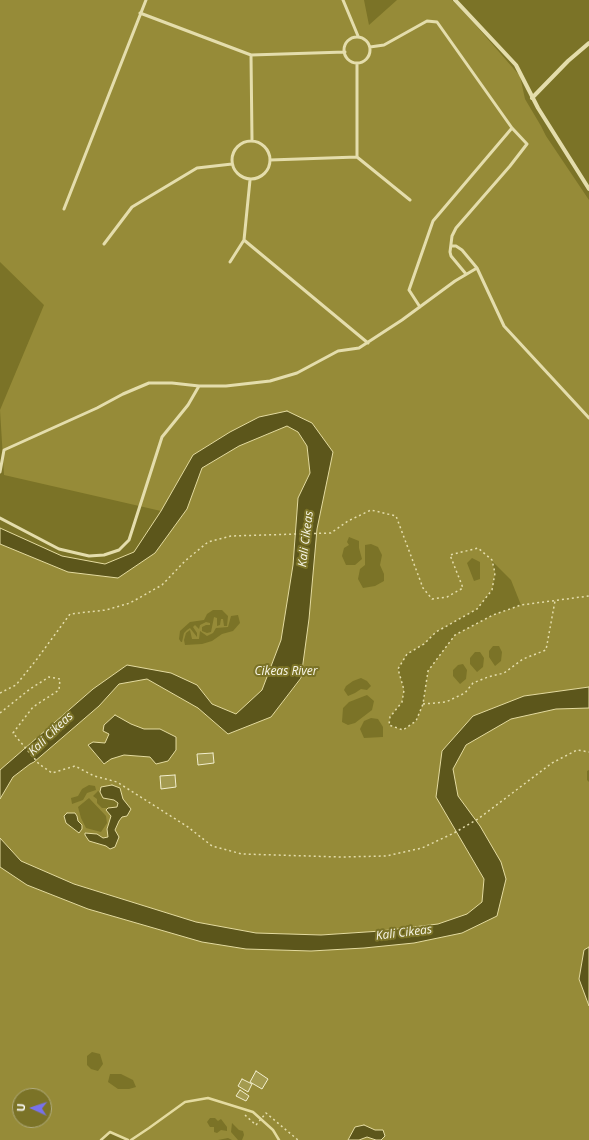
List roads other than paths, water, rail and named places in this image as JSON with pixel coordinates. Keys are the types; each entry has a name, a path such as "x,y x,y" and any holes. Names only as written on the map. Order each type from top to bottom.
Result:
{"street":[{"path":"455,0 516,65 532,98 589,189"},
{"path":"532,98 568,61 589,43"}],"lane":[{"path":"64,209 146,0"},
{"path":"343,0 358,36"},
{"path":"140,13 251,55 345,52"},
{"path":"370,46 384,45 427,21 437,22 512,128 527,144 510,166 456,228 452,236 451,256 466,274"},
{"path":"358,36 368,42 370,52 367,58 363,61 357,62 351,61 347,58 345,46 347,41 358,36"},
{"path":"251,55 252,140"},
{"path":"357,62 357,157"},
{"path":"420,307 409,290 433,221 512,128"},
{"path":"252,140 265,146 269,152 270,166 262,176 250,180 238,175 234,170 232,157 234,150 239,145 245,141 252,140"},
{"path":"270,160 357,157 410,200"},
{"path":"104,244 132,207 197,168 232,164"},
{"path":"230,262 244,240 250,180"},
{"path":"244,240 368,343"},
{"path":"451,246 456,246 462,250 477,268 504,326 589,418"},
{"path":"0,472 4,450 97,408 123,394 150,383 226,386 270,381 297,373 338,351 359,348 466,274 477,268"},
{"path":"0,518 59,549 89,556 104,555 119,550 130,540 162,437 188,405 200,386"}],"water":[{"name":"Cikeas River","path":"287,411 312,423 333,452 317,529 309,619 301,678 271,717 228,734 198,708 147,679 119,684 99,706 34,762 13,777 0,799 0,770 93,689 127,665 171,673 197,685 212,704 236,714 262,690 281,640 293,565 298,498 310,473 307,446 298,432 287,426 239,446 202,468 187,509 155,553 118,578 68,572 0,544 0,528 62,556 105,564 134,552 161,511 193,455 230,432 259,417"},
{"name":"Kali Cikeas","path":"589,687 589,708 556,709 511,719 466,745 453,769 458,796 480,826 501,862 506,879 497,916 462,933 414,943 364,948 311,951 246,949 202,942 88,909 27,885 0,867 0,838 21,861 74,884 196,922 256,933 321,935 381,931 438,924 467,914 482,902 484,879 436,797 442,751 473,716 524,696"},
{"path":"115,715 144,729 160,729 176,737 176,750 168,761 156,764 150,757 124,755 111,759 104,764 88,745 93,742 105,743 109,734 103,731 104,725"},
{"path":"112,785 120,788 123,799 131,809 127,816 122,817 119,821 115,830 119,837 115,847 110,849 106,846 89,841 85,833 97,834 103,838 108,837 107,829 111,816 106,810 108,808 117,807 118,803 114,800 103,798 100,792 101,787"},
{"path":"67,813 75,813 77,816 78,821 82,825 82,829 79,833 66,823 64,816"},
{"path":"589,947 589,1006 579,979 584,950"},
{"path":"364,1125 375,1130 383,1130 385,1136 381,1140 367,1137 359,1140 348,1140 355,1127"}],"waterway":[{"path":"131,1140 185,1102 208,1098 253,1112 273,1130 279,1140"},
{"path":"101,1140 110,1132 128,1140"}]}
